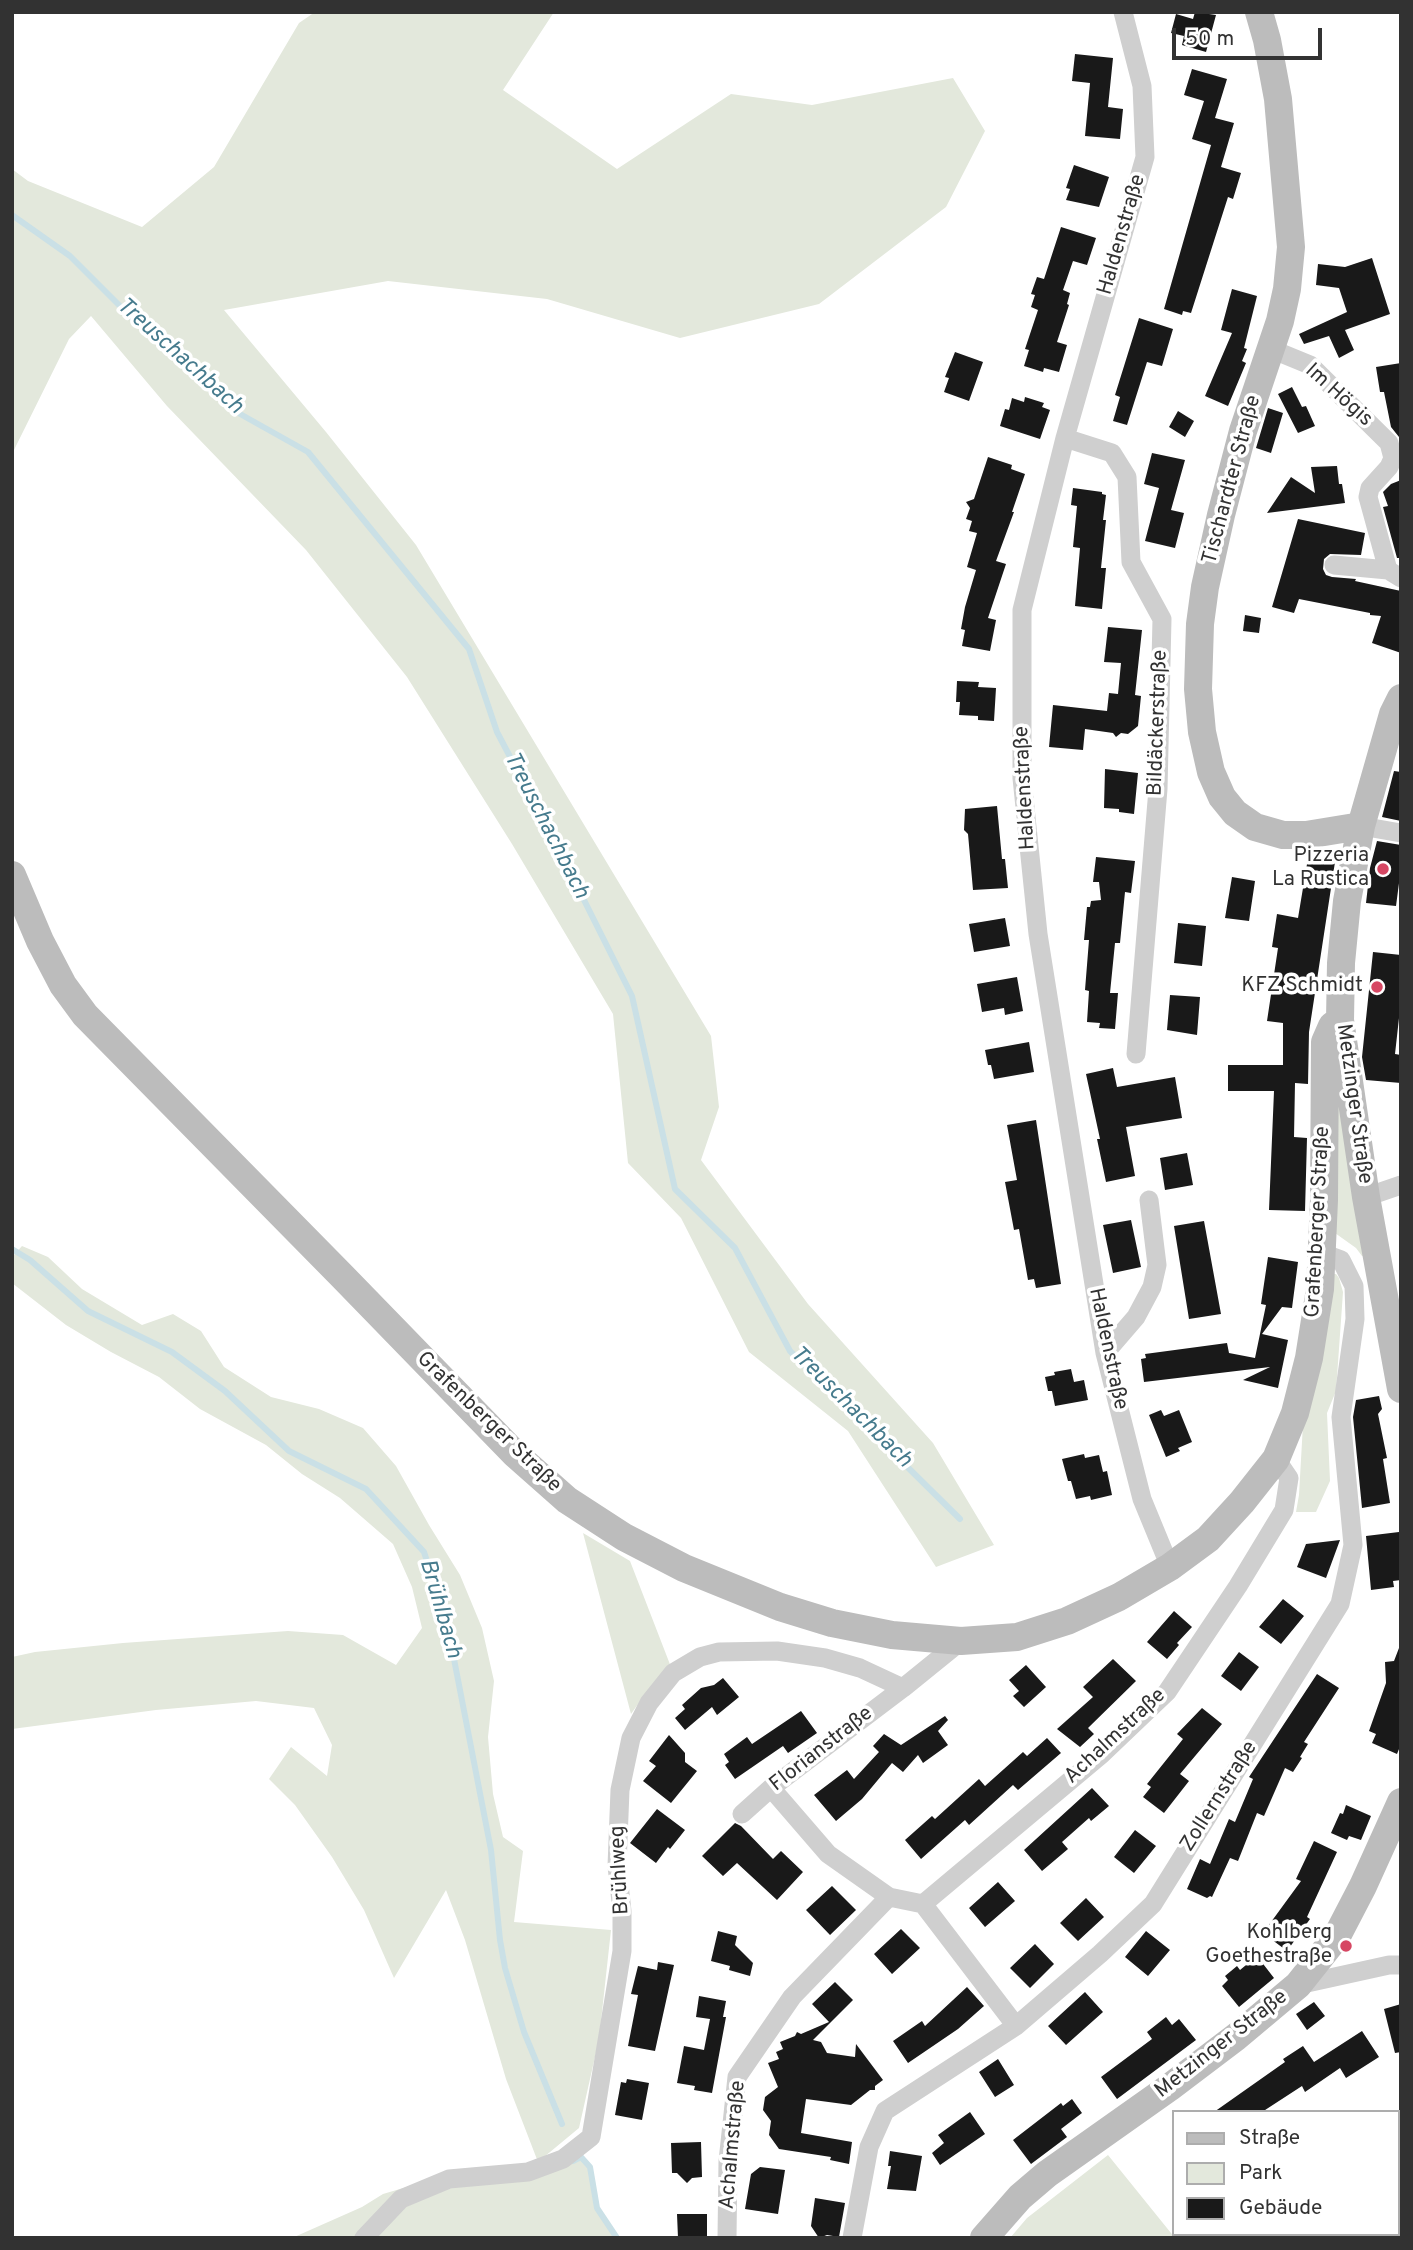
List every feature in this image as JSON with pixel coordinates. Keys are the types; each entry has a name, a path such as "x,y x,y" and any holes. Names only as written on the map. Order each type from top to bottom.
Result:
{"street":[{"name":"Haldenstraße","path":"1123,12 1142,86 1145,157 1065,438 1022,610 1021,778 1038,934 1105,1353 1142,1499 1170,1567"},
{"name":"Tischardter Straße","path":"1259,12 1278,99 1291,247 1287,289 1271,349 1243,431 1220,515 1205,587 1200,624 1198,688 1202,732 1211,772 1222,797 1235,813 1255,827 1283,835 1306,835 1361,826"},
{"name":"Im Högis","path":"1271,349 1310,365 1389,443 1393,458 1390,467 1370,488 1368,497 1395,574 1334,565"},
{"name":"Bildäckerstraße","path":"1065,438 1112,453 1127,477 1131,562 1162,620 1158,789 1136,1054"},
{"name":"Metzinger Straße","path":"1400,1378 1366,1196 1340,1020 1341,964 1347,901 1361,826 1393,714 1401,698"},
{"path":"1361,826 1401,833"},
{"name":"Grafenberger Straße","path":"12,875 40,941 63,985 85,1015 515,1454 567,1500 624,1536 684,1568 780,1607 832,1623 892,1635 961,1640 1017,1637 1067,1621 1119,1597 1170,1567 1208,1539 1276,1459 1295,1412 1309,1357 1320,1289 1325,1042 1332,1026 1340,1020"},
{"path":"1366,1196 1401,1185"},
{"path":"1105,1353 1136,1317 1152,1287 1157,1265 1149,1200"},
{"name":"Zollernstraße","path":"852,2238 869,2147 885,2111 1016,2026 1153,1904 1340,1604 1353,1545 1341,1416 1355,1319 1354,1286 1341,1260 1322,1252"},
{"name":"Achalmstraße","path":"923,1904 1102,1754 1167,1692 1238,1586 1284,1510 1289,1478 1276,1459"},
{"path":"903,1688 961,1640"},
{"name":"Brühlweg","path":"363,2238 401,2199 449,2179 528,2172 563,2159 591,2137 622,1951 623,1930 617,1866 620,1790 631,1738 649,1703 673,1673 700,1657 719,1652 777,1651 824,1658 860,1668 903,1688"},
{"name":"Florianstraße","path":"742,1814 771,1788 903,1688"},
{"path":"771,1788 828,1854 889,1897 923,1904 1016,2026"},
{"name":"Metzinger Straße","path":"984,2238 1020,2197 1047,2174 1215,2052 1298,1985 1337,1936 1401,1802"},
{"name":"Achalmstraße","path":"727,2238 728,2161 737,2077 792,1997 889,1897"},
{"path":"1298,1985 1389,1965 1401,1965"}],"green space":[{"path":"315,12 554,12 503,90 617,169 731,94 812,105 953,78 985,131 946,207 819,304 680,338 547,299 388,281 224,310 416,545 711,1036 719,1107 701,1160 808,1304 933,1443 994,1545 936,1567 848,1431 749,1352 681,1218 628,1163 613,1014 512,844 407,677 306,550 167,406 91,316 69,339 12,454 12,169 28,181 142,227 214,167 299,23"},
{"path":"1336,1068 1367,1256 1362,1256 1356,1248 1335,1233"},
{"path":"22,1246 48,1257 82,1289 142,1325 173,1314 201,1331 224,1367 271,1397 319,1409 363,1428 396,1466 460,1575 482,1628 494,1681 488,1737 493,1794 503,1837 523,1851 514,1922 611,1930 599,2039 579,2128 538,2162 506,2079 465,1940 446,1890 394,1978 364,1910 332,1857 295,1805 269,1779 291,1747 327,1776 332,1745 314,1708 256,1701 156,1710 12,1729 12,1657 123,1643 288,1631 343,1635 396,1665 422,1628 412,1587 393,1544 340,1498 302,1474 266,1445 200,1409 159,1377 66,1325 12,1283 12,1257"},
{"path":"1332,1274 1339,1278 1343,1292 1336,1391 1327,1413 1330,1481 1316,1512 1296,1512 1303,1424"},
{"path":"583,1533 630,1561 671,1667 648,1690 631,1714"},
{"path":"1108,2155 1175,2238 1010,2238 1027,2218"},
{"path":"581,2157 590,2167 597,2208 617,2238 372,2238 405,2205 450,2187 528,2179"},
{"path":"410,2186 355,2238 292,2238 362,2207 383,2194"}],"building":[{"path":"1195,12 1216,15 1206,52 1182,45 1184,36 1171,33 1176,14 1193,19"},
{"path":"1075,54 1113,58 1108,107 1123,109 1120,139 1085,136 1090,83 1072,81"},
{"path":"1192,69 1227,79 1215,118 1234,123 1221,167 1241,173 1233,199 1228,197 1191,313 1183,311 1182,315 1164,309 1211,145 1192,139 1204,101 1184,95"},
{"path":"1074,165 1109,177 1099,207 1066,200 1070,189 1066,188"},
{"path":"1061,227 1096,238 1087,265 1073,261 1063,290 1070,293 1069,305 1057,342 1067,345 1059,372 1044,368 1043,372 1024,366 1029,350 1025,349 1038,310 1031,307 1035,295 1031,294 1037,277 1044,279"},
{"path":"1372,258 1390,314 1345,330 1354,350 1339,358 1329,336 1304,344 1299,334 1347,312 1339,288 1316,285 1318,264 1345,267"},
{"path":"1232,289 1257,296 1244,348 1247,349 1242,361 1246,363 1228,406 1205,396 1232,333 1221,330"},
{"path":"1139,318 1173,329 1162,366 1147,362 1127,425 1113,421 1120,397 1115,395"},
{"path":"955,352 983,362 969,401 944,392 949,378 945,377"},
{"path":"1401,363 1399,437 1391,427 1384,392 1380,392 1376,367"},
{"path":"1292,387 1302,407 1306,406 1315,426 1298,433 1278,394"},
{"path":"1025,397 1044,403 1042,407 1050,410 1040,439 1000,426 1005,409 1009,410 1012,398 1024,402"},
{"path":"1268,408 1283,413 1271,453 1256,448"},
{"path":"1178,411 1194,421 1185,437 1169,427"},
{"path":"1152,453 1185,460 1171,510 1184,513 1175,548 1145,541 1159,488 1144,484"},
{"path":"988,457 1012,465 1011,469 1025,474 996,561 1006,564 988,618 996,620 990,651 962,646 965,630 961,629 976,570 967,567 977,533 969,531 972,521 966,519 970,508 966,502 974,499"},
{"path":"1337,466 1345,503 1267,513 1291,477 1315,493 1311,467"},
{"path":"1401,480 1401,558 1397,558 1383,507 1388,506 1383,492 1391,484"},
{"path":"1073,488 1102,492 1106,495 1101,568 1106,568 1102,609 1075,606 1080,548 1073,547 1077,506 1071,505"},
{"path":"1298,519 1365,533 1361,555 1330,554 1324,559 1323,569 1326,575 1332,577 1356,579 1355,581 1401,591 1401,653 1372,643 1381,616 1299,599 1294,613 1272,607"},
{"path":"1245,615 1261,618 1259,633 1243,631"},
{"path":"1108,627 1142,630 1135,695 1141,696 1138,726 1128,734 1121,733 1116,737 1113,733 1085,729 1083,750 1049,747 1053,705 1107,711 1109,693 1118,694 1121,663 1104,662"},
{"path":"957,681 979,682 978,687 996,688 994,721 978,720 978,716 959,715 960,702 956,702"},
{"path":"1105,769 1138,773 1134,814 1104,808"},
{"path":"1394,771 1401,772 1401,821 1382,817"},
{"path":"997,806 1008,888 973,890 968,834 964,830 965,809"},
{"path":"1377,841 1401,845 1396,906 1366,903 1370,868"},
{"path":"1096,857 1135,861 1131,893 1125,892 1120,943 1115,943 1110,993 1118,993 1115,1029 1099,1028 1100,1023 1087,1022 1089,991 1085,990 1089,940 1084,940 1087,907 1090,907 1091,901 1101,900 1099,882 1093,882"},
{"path":"1308,858 1335,862 1309,1032 1308,1084 1295,1083 1294,1137 1307,1138 1305,1211 1269,1210 1274,1091 1228,1091 1228,1065 1283,1065 1283,1023 1267,1021 1278,948 1272,947 1277,914 1298,918"},
{"path":"1232,877 1255,881 1249,921 1225,918"},
{"path":"1005,918 1010,946 974,952 969,924"},
{"path":"1178,923 1206,926 1202,966 1174,963"},
{"path":"1373,952 1401,955 1401,1000 1395,1054 1401,1055 1401,1083 1366,1080 1362,1057"},
{"path":"1017,977 1023,1011 1005,1015 1004,1008 982,1012 977,984"},
{"path":"1170,995 1200,997 1197,1035 1167,1030"},
{"path":"1029,1042 1034,1072 994,1079 985,1050"},
{"path":"1113,1068 1117,1087 1175,1077 1182,1118 1126,1127 1135,1176 1106,1182 1086,1074"},
{"path":"1036,1120 1061,1284 1036,1288 1034,1279 1028,1280 1019,1229 1014,1230 1005,1182 1017,1180 1007,1125"},
{"path":"1187,1153 1193,1185 1165,1190 1160,1158"},
{"path":"1131,1220 1141,1267 1113,1273 1103,1225"},
{"path":"1204,1221 1221,1314 1189,1319 1174,1226"},
{"path":"1268,1257 1298,1262 1292,1308 1282,1307 1262,1334 1288,1340 1278,1388 1243,1380 1270,1367 1144,1382 1141,1359 1146,1358 1145,1354 1227,1343 1229,1353 1255,1358 1266,1305 1261,1304"},
{"path":"1071,1369 1074,1382 1084,1380 1088,1400 1055,1406 1045,1377 1055,1375 1054,1372"},
{"path":"1379,1396 1382,1409 1378,1414 1387,1458 1383,1459 1390,1503 1362,1508 1353,1417 1356,1400"},
{"path":"1161,1410 1164,1416 1179,1410 1192,1442 1166,1457 1149,1415"},
{"path":"1084,1454 1085,1458 1099,1455 1103,1472 1107,1471 1112,1495 1091,1500 1090,1496 1076,1499 1062,1459"},
{"path":"1399,1532 1401,1580 1393,1581 1394,1587 1371,1590 1366,1536"},
{"path":"1340,1540 1326,1578 1297,1567 1306,1544"},
{"path":"1283,1599 1304,1616 1281,1644 1259,1627"},
{"path":"1174,1611 1192,1627 1167,1659 1147,1642"},
{"path":"1399,1648 1401,1744 1397,1754 1372,1743 1376,1734 1369,1731 1386,1683 1385,1662 1394,1661"},
{"path":"1239,1652 1259,1667 1241,1691 1221,1676"},
{"path":"1113,1659 1136,1681 1088,1728 1094,1734 1080,1747 1057,1729 1093,1697 1083,1687"},
{"path":"1026,1665 1046,1687 1024,1707 1013,1696 1019,1691 1009,1680"},
{"path":"1317,1674 1339,1688 1304,1742 1308,1744 1300,1757 1302,1758 1293,1772 1285,1768 1264,1816 1257,1813 1238,1861 1230,1858 1212,1897 1207,1898 1187,1889 1200,1859 1210,1864 1229,1819 1235,1822 1253,1779 1249,1777"},
{"path":"723,1678 739,1697 717,1715 712,1707 685,1730 675,1718 685,1709 682,1705 701,1688 714,1685"},
{"path":"1202,1708 1222,1724 1180,1774 1189,1781 1164,1813 1143,1797 1151,1787 1147,1784 1183,1739 1177,1734"},
{"path":"801,1711 817,1733 788,1753 783,1746 735,1779 725,1765 729,1762 724,1754 747,1737 752,1744"},
{"path":"945,1716 948,1720 938,1731 948,1745 923,1763 918,1755 903,1772 892,1763 862,1799 836,1821 814,1795 847,1770 854,1779 879,1752 873,1746 884,1734 901,1745"},
{"path":"669,1735 685,1753 685,1762 697,1771 671,1803 643,1781 656,1766 649,1761"},
{"path":"1047,1738 1061,1753 1018,1790 1013,1785 969,1825 965,1820 921,1859 905,1840 932,1816 935,1819 979,1779 985,1786 1023,1752 1027,1756"},
{"path":"1092,1788 1109,1806 1091,1821 1089,1818 1062,1842 1068,1849 1042,1871 1024,1850"},
{"path":"1346,1805 1371,1816 1361,1840 1349,1836 1347,1840 1331,1833"},
{"path":"657,1809 685,1830 656,1863 630,1843"},
{"path":"735,1823 773,1859 781,1851 803,1872 777,1900 737,1863 723,1876 702,1856"},
{"path":"1135,1830 1156,1846 1134,1873 1114,1857"},
{"path":"1314,1841 1337,1852 1307,1917 1310,1919 1287,1951 1263,1933 1301,1881 1296,1879"},
{"path":"998,1882 1015,1901 985,1927 969,1908"},
{"path":"832,1886 856,1910 830,1935 806,1910"},
{"path":"1086,1898 1104,1917 1078,1941 1060,1923"},
{"path":"901,1929 920,1948 892,1974 874,1954"},
{"path":"718,1931 737,1936 735,1945 753,1963 750,1976 729,1970 730,1966 711,1961"},
{"path":"1146,1931 1170,1950 1148,1976 1125,1957"},
{"path":"1035,1944 1054,1964 1030,1988 1010,1968"},
{"path":"1257,1956 1274,1978 1239,2007 1222,1986 1228,1980 1225,1976 1237,1966 1240,1970"},
{"path":"658,1962 674,1965 655,2051 628,2046 638,1995 631,1994 638,1966 657,1970"},
{"path":"835,1982 853,2000 813,2040 821,2042 827,2053 855,2057 856,2044 883,2080 875,2086 875,2090 870,2090 851,2105 806,2099 801,2133 852,2142 849,2164 830,2160 831,2157 779,2149 769,2135 771,2121 763,2110 765,2097 778,2087 768,2063 779,2059 776,2052 783,2049 780,2042 795,2036 797,2032 801,2034 829,2022 812,2004"},
{"path":"967,1987 984,2006 958,2029 908,2063 893,2041 922,2021 925,2026"},
{"path":"1085,1992 1103,2012 1066,2045 1048,2026"},
{"path":"699,1996 726,2001 723,2017 726,2017 712,2093 677,2083 684,2046 704,2050 710,2019 696,2017"},
{"path":"1314,2002 1325,2016 1307,2030 1296,2014"},
{"path":"1401,2004 1401,2052 1395,2053 1384,2009"},
{"path":"1166,2017 1172,2025 1179,2019 1196,2040 1117,2099 1101,2077 1152,2039 1147,2032"},
{"path":"1362,2031 1379,2057 1346,2078 1340,2068 1305,2092 1302,2086 1265,2110 1217,2110 1285,2062 1283,2059 1303,2046 1314,2062"},
{"path":"998,2059 1014,2085 995,2097 979,2072"},
{"path":"627,2079 649,2083 642,2120 615,2115 621,2082 626,2083"},
{"path":"1072,2099 1082,2113 1061,2129 1067,2137 1031,2164 1013,2140 1061,2103 1063,2106"},
{"path":"970,2112 985,2134 940,2165 932,2153 944,2143 938,2135"},
{"path":"701,2142 702,2177 692,2178 687,2183 677,2173 672,2173 671,2143"},
{"path":"890,2151 922,2156 916,2191 887,2189 891,2166 888,2166"},
{"path":"760,2167 785,2170 778,2214 745,2209 751,2174"},
{"path":"815,2198 845,2203 839,2237 827,2235 819,2238 811,2226"},
{"path":"677,2214 707,2214 707,2238 678,2238"}],"waterway":[{"name":"Treuschachbach","path":"12,215 70,256 134,320 233,410 308,452 469,649 497,732 632,996 675,1189 735,1248 790,1351 960,1519"},
{"name":"Brühlbach","path":"12,1249 30,1260 88,1311 172,1352 225,1391 289,1451 366,1489 424,1552 447,1623 491,1850 505,1968 524,2032 562,2124"},
{"path":"573,2161 581,2157 590,2167 597,2208 617,2238"}],"place":[{"name":"Pizzeria La Rustica","path":"1383,869"},
{"name":"KFZ Schmidt","path":"1377,987"},
{"name":"Kohlberg Goethestraße","path":"1346,1946"}]}
